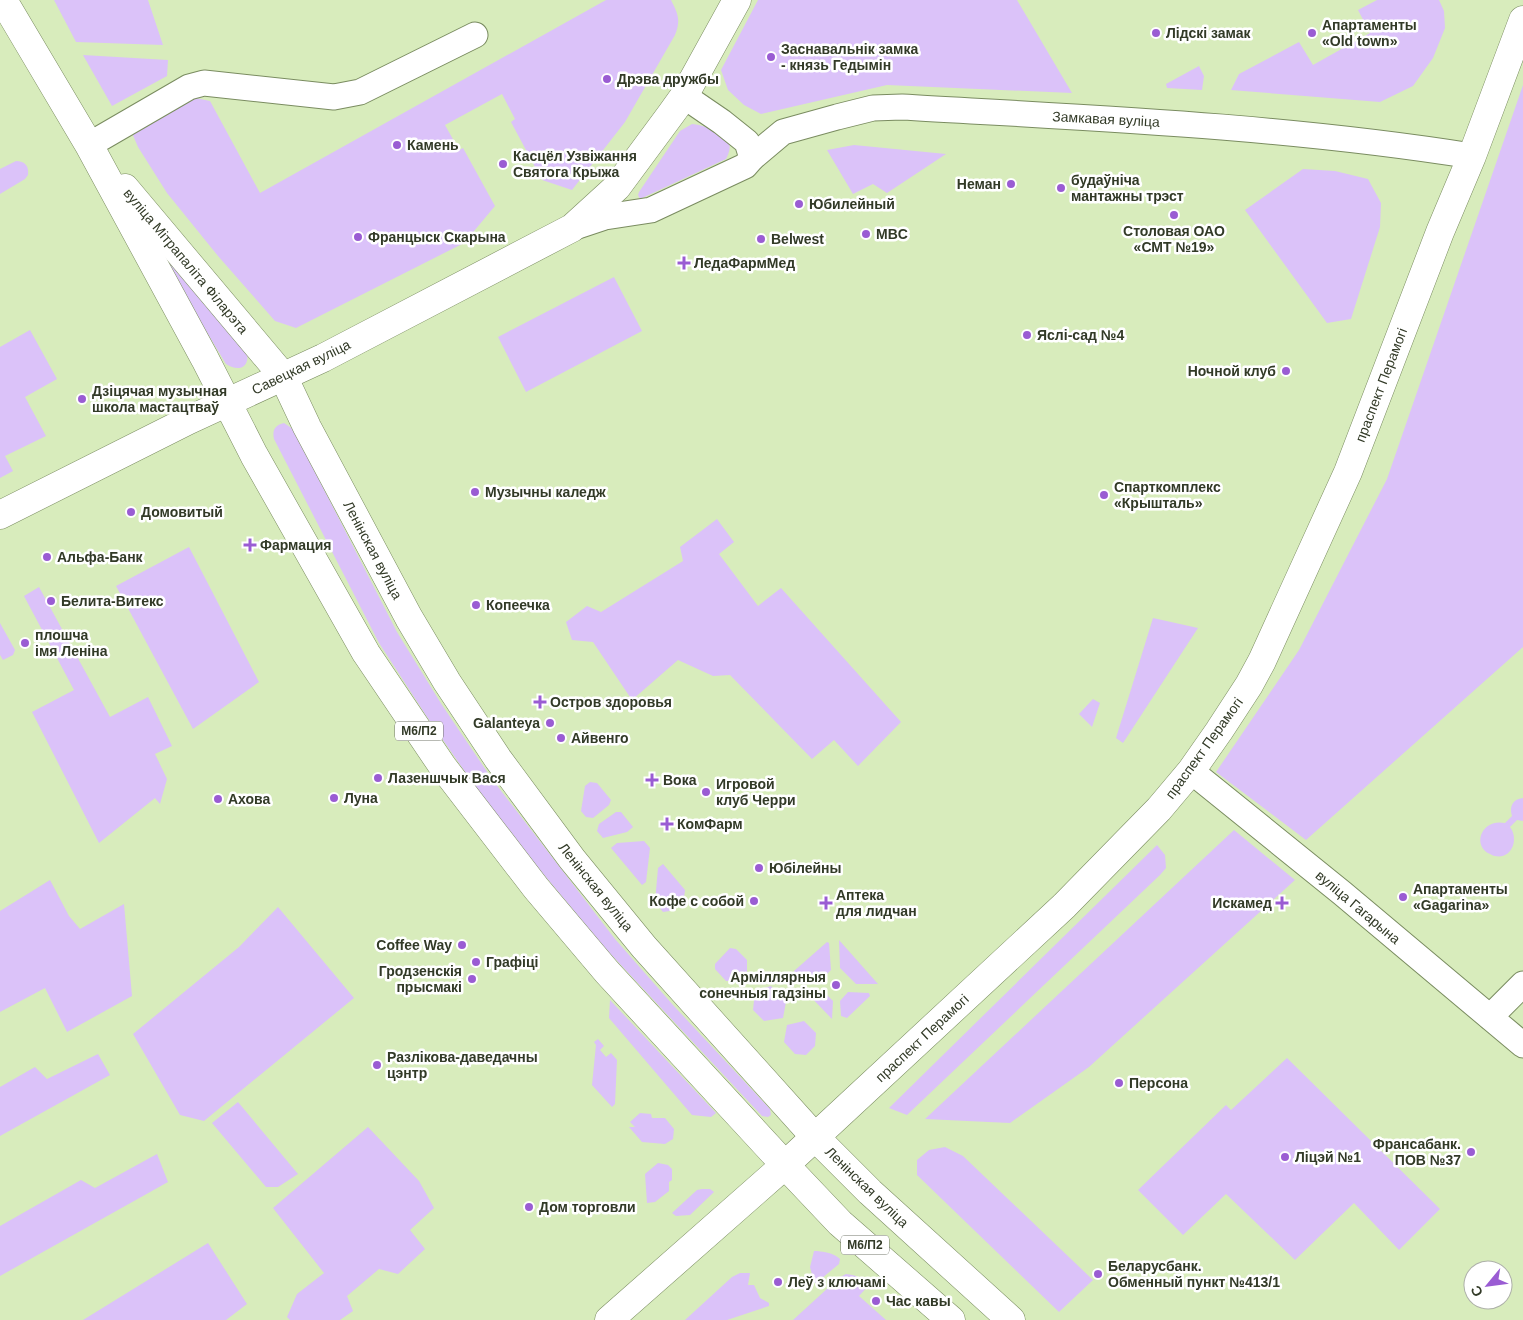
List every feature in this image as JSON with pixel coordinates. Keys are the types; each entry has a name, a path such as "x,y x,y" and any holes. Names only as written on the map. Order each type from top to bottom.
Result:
{"main road":[{"name":"вуліца Мітрапаліта Філарэта","path":"3,0 89,145 205,359 226,403"},
{"name":"Савецкая вуліца","path":"0,515 226,403 332,353 572,228 617,187 684,96 737,0"},
{"name":"праспект Перамогі","path":"609,1320 785,1165 814,1136 861,1095 1064,906 1159,809 1191,771 1219,731 1262,661 1348,472 1440,232 1472,156 1523,20"},
{"name":"вуліца Мітрапаліта Філарэта","path":"89,145 284,376"},
{"name":"Ленінская вуліца","path":"284,376 307,426 409,618 447,682 498,759 572,859 644,947 814,1136 870,1192 1011,1320"},
{"name":"М6/П2","path":"226,403 366,653 444,767 536,888 607,972 840,1223 951,1320"}],"street":[{"path":"89,145 189,87 204,83 334,97 360,92 475,34"},
{"path":"684,96 747,142 752,158"},
{"name":"Замкавая вуліца","path":"572,228 604,217 651,210 745,166 783,132 837,116 873,108 902,106 1210,125 1395,144 1472,156"},
{"name":"вуліца Гагарына","path":"1191,771 1349,899 1523,1045"},
{"path":"1490,1017 1523,984"}],"shaded area":[{"path":"54,0 148,0 163,45 76,42"},
{"path":"606,0 671,0 677,13 678,25 675,35 625,122 572,190 542,180 511,122 515,119 502,94 445,125 459,150 463,148 495,206 464,243 296,328 275,321 218,256 167,193 138,147 132,133 191,97 210,101 260,193"},
{"path":"758,0 1017,0 1072,93 887,85 761,114 744,105 728,90 721,70"},
{"path":"1377,0 1439,0 1444,11 1445,28 1433,58 1413,86 1380,102 1231,90 1239,74 1299,42 1313,65 1370,33 1358,10"},
{"path":"83,55 168,60 167,76 112,106"},
{"path":"1199,66 1204,76 1202,90 1167,88 1166,84"},
{"path":"1523,85 1523,647 1306,840 1216,772 1299,650 1387,479"},
{"path":"692,124 715,130 726,138 729,143 729,150 726,159 640,199 639,192 680,131"},
{"path":"854,145 946,154 887,193 873,184 853,194 827,150"},
{"path":"16,161 26,165 28,175 25,179 0,194 0,169"},
{"path":"1303,169 1335,171 1368,179 1381,203 1380,227 1351,319 1327,323 1245,210"},
{"path":"137,217 247,352 247,362 245,365 235,368 226,364"},
{"path":"614,277 642,331 526,392 498,337"},
{"path":"30,330 57,379 25,397 46,436 5,456 13,471 0,478 0,347"},
{"path":"284,423 293,429 397,632 442,705 492,779 615,939 673,1005 770,1109 771,1115 768,1117 762,1116 605,948 540,870 479,792 379,643 274,439 273,433 275,428"},
{"path":"717,519 734,542 719,554 758,606 781,588 901,722 858,766 834,740 812,759 730,675 713,676 678,660 632,700 593,642 572,640 566,622 587,606 601,612 683,561 680,547"},
{"path":"189,547 259,682 193,729 116,586"},
{"path":"39,587 110,717 148,697 172,746 155,754 167,779 160,804 155,798 99,843 32,712 74,690 24,596"},
{"path":"1153,618 1198,628 1123,743 1116,738"},
{"path":"0,623 15,650 13,655 3,660 0,655"},
{"path":"1093,699 1100,703 1092,727 1079,714"},
{"path":"590,782 597,783 611,800 609,805 593,818 586,817 581,811 585,786"},
{"path":"1523,798 1523,821 1517,820 1510,827 1514,839 1511,850 1502,856 1496,856 1484,850 1480,839 1485,828 1490,824 1505,823 1512,816 1511,809 1513,804"},
{"path":"616,812 621,812 633,827 627,832 603,838 597,831 599,824"},
{"path":"1234,830 1295,880 1089,1067 1010,1123 925,1119"},
{"path":"644,841 650,848 646,882 642,885 611,848 617,843"},
{"path":"1157,845 1165,855 1166,868 1160,875 907,1115 889,1108"},
{"path":"663,864 685,890 684,898 670,911 663,912 655,902 658,868"},
{"path":"50,880 69,916 80,929 124,904 132,996 67,1032 45,988 0,1012 0,911"},
{"path":"278,907 354,998 204,1121 180,1115 133,1034 239,947"},
{"path":"839,940 878,984 856,984 840,968"},
{"path":"827,942 829,943 831,970 817,984 798,982 794,971"},
{"path":"730,948 736,949 747,960 747,981 726,981 715,969 715,964"},
{"path":"771,986 786,1002 783,1018 764,1021 753,1010 755,991"},
{"path":"811,991 824,992 833,1001 832,1019 807,993"},
{"path":"848,992 869,993 870,996 847,1018 841,1016 840,1001"},
{"path":"610,1000 716,1113 711,1117 692,1115 609,1018"},
{"path":"804,1021 816,1033 815,1046 806,1055 795,1054 784,1042 787,1025"},
{"path":"598,1039 604,1046 600,1050 606,1057 611,1053 617,1060 615,1104 612,1107 592,1085 596,1045 594,1042"},
{"path":"98,1054 110,1075 0,1136 0,1087 35,1067 47,1079"},
{"path":"1287,1058 1440,1209 1399,1250 1354,1203 1295,1260 1226,1194 1183,1235 1138,1190 1226,1105 1231,1110"},
{"path":"238,1102 298,1174 278,1187 266,1187 212,1123"},
{"path":"640,1113 651,1114 652,1118 665,1118 674,1129 673,1139 665,1144 642,1142 629,1127 635,1127 630,1122"},
{"path":"368,1127 419,1181 434,1208 410,1230 425,1249 398,1274 379,1269 347,1296 353,1311 340,1320 290,1320 287,1317 297,1294 324,1273 273,1208"},
{"path":"945,1147 963,1156 1093,1280 1059,1312 917,1175 917,1160 929,1150"},
{"path":"157,1154 168,1182 0,1276 0,1226 81,1180 95,1188"},
{"path":"658,1163 668,1165 672,1169 669,1191 655,1202 647,1203 645,1174"},
{"path":"710,1189 714,1192 690,1215 676,1216 672,1213 697,1190"},
{"path":"208,1243 247,1304 226,1320 83,1320"},
{"path":"814,1251 835,1255 840,1259 839,1264 816,1283 814,1282 810,1267"},
{"path":"740,1273 750,1273 748,1285 754,1285 760,1298 769,1303 769,1306 727,1320 685,1320 732,1277"},
{"path":"846,1274 859,1277 869,1285 859,1296 886,1320 793,1320 840,1277"}],"place":[{"name":"Лідскі замак","path":"1156,33"},
{"name":"Апартаменты «Old town»","path":"1312,33"},
{"name":"Заснавальнік замка - князь Гедымін","path":"771,57"},
{"name":"Дрэва дружбы","path":"607,79"},
{"name":"Камень","path":"397,145"},
{"name":"Касцёл Узвіжання Святога Крыжа","path":"503,164"},
{"name":"Неман","path":"1011,184"},
{"name":"будаўніча мантажны трэст","path":"1061,188"},
{"name":"Юбилейный","path":"799,204"},
{"name":"Столовая ОАО «СМТ №19»","path":"1174,215"},
{"name":"MBC","path":"866,234"},
{"name":"Францыск Скарына","path":"358,237"},
{"name":"Belwest","path":"761,239"},
{"name":"ЛедаФармМед","path":"684,263"},
{"name":"Яслі-сад №4","path":"1027,335"},
{"name":"Ночной клуб","path":"1286,371"},
{"name":"Дзіцячая музычная школа мастацтваў","path":"82,399"},
{"name":"Музычны каледж","path":"475,492"},
{"name":"Спарткомплекс «Крышталь»","path":"1104,495"},
{"name":"Домовитый","path":"131,512"},
{"name":"Фармация","path":"250,545"},
{"name":"Альфа-Банк","path":"47,557"},
{"name":"Белита-Витекс","path":"51,601"},
{"name":"Копеечка","path":"476,605"},
{"name":"плошча імя Леніна","path":"25,643"},
{"name":"Остров здоровья","path":"540,702"},
{"name":"Galanteya","path":"550,723"},
{"name":"Айвенго","path":"561,738"},
{"name":"Лазеншчык Вася","path":"378,778"},
{"name":"Вока","path":"652,780"},
{"name":"Игровой клуб Черри","path":"706,792"},
{"name":"Луна","path":"334,798"},
{"name":"Ахова","path":"218,799"},
{"name":"КомФарм","path":"667,824"},
{"name":"Юбілейны","path":"759,868"},
{"name":"Апартаменты «Gagarina»","path":"1403,897"},
{"name":"Кофе с собой","path":"754,901"},
{"name":"Аптека для лидчан","path":"826,903"},
{"name":"Искамед","path":"1282,903"},
{"name":"Coffee Way","path":"462,945"},
{"name":"Графіці","path":"476,962"},
{"name":"Гродзенскія прысмакі","path":"472,979"},
{"name":"Арміллярныя сонечныя гадзіны","path":"836,985"},
{"name":"Разлікова-даведачны цэнтр","path":"377,1065"},
{"name":"Персона","path":"1119,1083"},
{"name":"Франсабанк. ПОВ №37","path":"1471,1152"},
{"name":"Ліцэй №1","path":"1285,1157"},
{"name":"Дом торговли","path":"529,1207"},
{"name":"Беларусбанк. Обменный пункт №413/1","path":"1098,1274"},
{"name":"Леў з ключамі","path":"778,1282"},
{"name":"Час кавы","path":"876,1301"}]}
